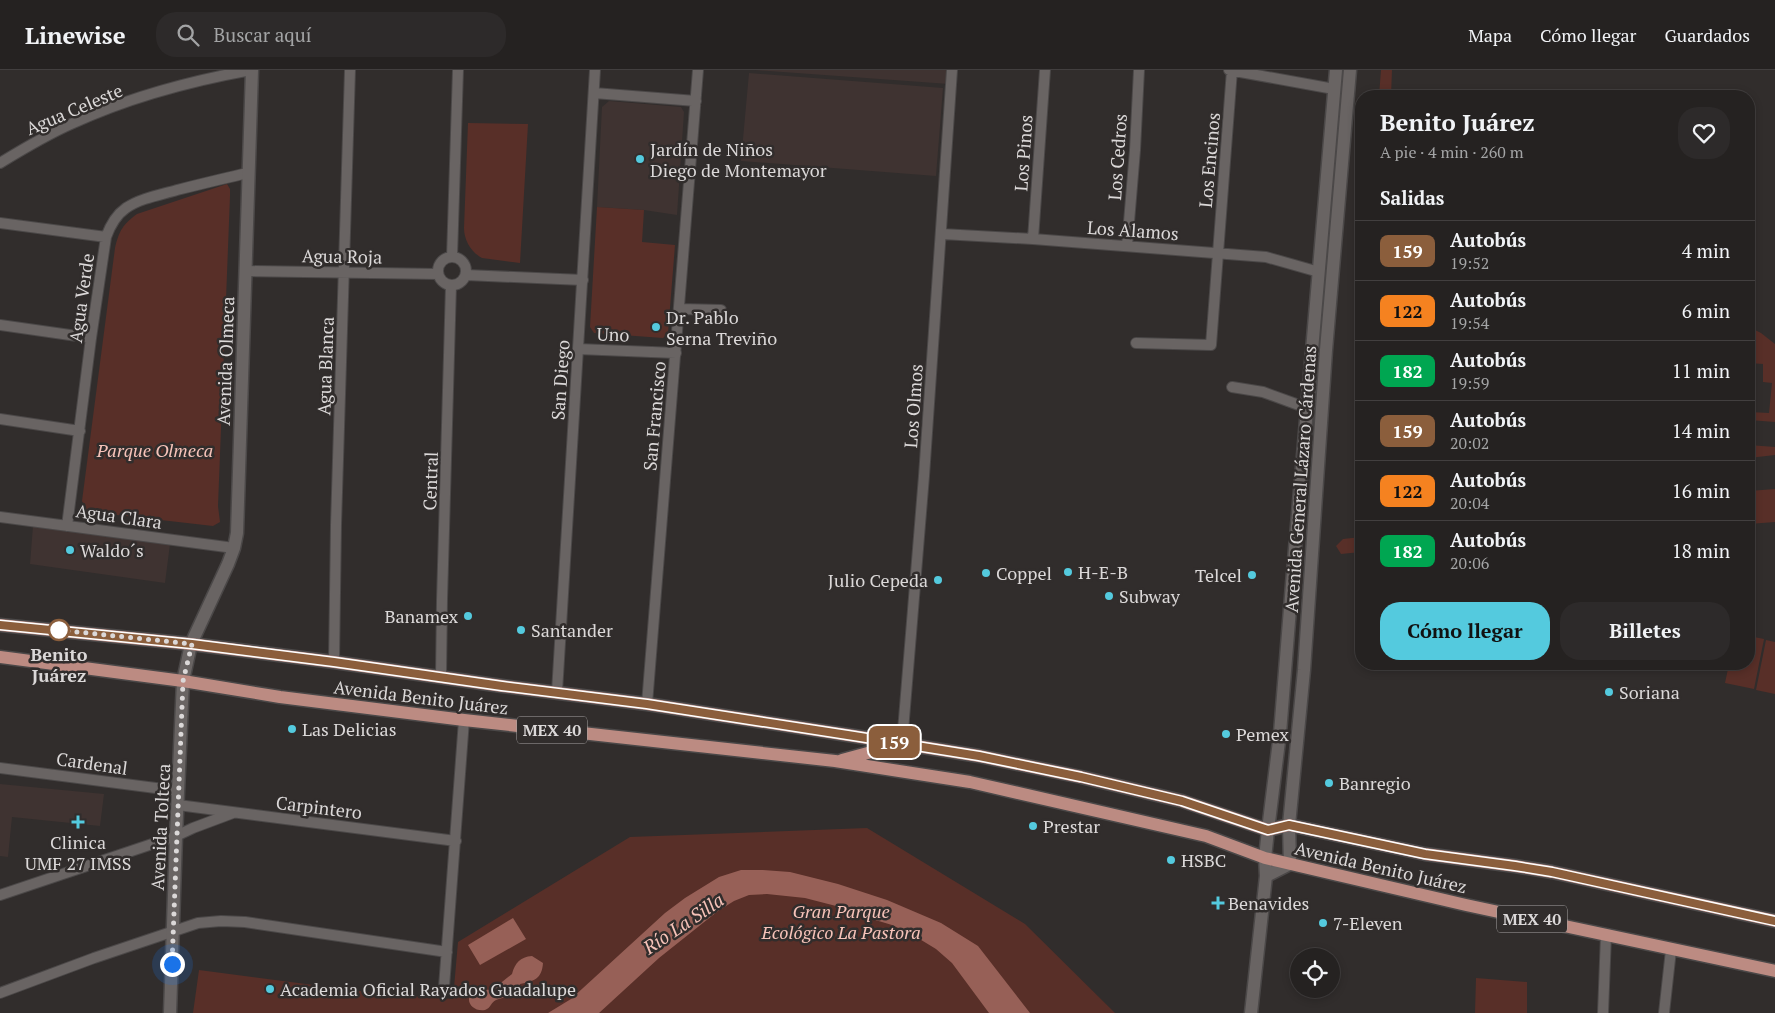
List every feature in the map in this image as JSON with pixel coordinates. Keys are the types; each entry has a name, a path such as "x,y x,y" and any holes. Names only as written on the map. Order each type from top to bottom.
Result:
{"main road":[{"name":"Avenida Benito Juárez","path":"0,625 192,644 334,662 647,704 902,743 979,756 1090,779 1182,801 1268,830 1289,825 1425,854 1568,875 1775,921"},
{"name":"Avenida Benito Juárez","path":"0,657 183,681 280,697 464,720 835,761 970,782 1206,836 1265,858 1290,864 1671,950 1775,971"},
{"path":"835,761 902,743"}],"street":[{"name":"Agua Celeste","path":"0,163 71,124 109,109 191,83 252,70"},
{"name":"Avenida Olmeca","path":"192,644 234,548 238,514 252,70"},
{"name":"Agua Blanca","path":"334,662 350,70"},
{"path":"452,256 458,70"},
{"name":"San Diego","path":"557,692 595,70"},
{"name":"San Francisco","path":"647,704 698,70"},
{"name":"Los Olmos","path":"902,743 942,234 952,70"},
{"name":"Los Pinos","path":"1033,239 1045,70"},
{"name":"Los Cedros","path":"1127,246 1139,70"},
{"path":"1231,70 1334,89"},
{"name":"Los Encinos","path":"1136,343 1211,345 1231,70"},
{"name":"Avenida General Lázaro Cárdenas","path":"1251,1013 1266,876 1265,858 1280,733 1336,70"},
{"name":"Avenida General Lázaro Cárdenas","path":"1290,864 1289,825 1304,670 1315,496 1350,70"},
{"path":"594,93 696,101"},
{"name":"Agua Verde","path":"66,526 106,237 116,218 125,209 137,202 248,172"},
{"path":"0,223 106,237"},
{"name":"Los Alamos","path":"942,234 1266,257 1319,272"},
{"path":"452,256 462,260 466,275 460,283 451,285 444,283 438,274 438,266 442,260 452,256"},
{"name":"Agua Roja","path":"246,271 438,274"},
{"path":"466,275 583,280"},
{"name":"Central","path":"441,677 451,285"},
{"path":"680,309 721,310"},
{"path":"0,325 91,338"},
{"name":"Uno","path":"578,349 676,353"},
{"path":"1232,387 1263,392 1307,408"},
{"path":"0,419 80,431"},
{"path":"1304,446 1305,437 1309,440 1310,445 1315,496"},
{"name":"Agua Clara","path":"0,517 234,548"},
{"name":"Avenida Tolteca","path":"170,1013 183,681 192,644"},
{"path":"444,987 464,720"},
{"name":"Cardenal","path":"0,768 179,791"},
{"name":"Carpintero","path":"178,805 456,841"},
{"path":"0,894 176,836 192,828 234,813"},
{"path":"1266,876 1290,864"},
{"path":"0,993 172,931 198,924 221,921 245,922 447,952"},
{"path":"1603,1013 1606,935"},
{"path":"1664,1013 1671,950"}],"shaded area":[{"path":"755,70 949,70 949,84"},
{"path":"749,73 943,88 936,176 741,161"},
{"name":"Jardín de Niños Diego de Montemayor","path":"609,101 681,107 684,112 677,215 644,210 597,207 602,107"},
{"path":"33,526 170,544 165,583 30,564"},
{"name":"Clinica UMF 27 IMSS","path":"0,784 104,794 100,826 12,817 8,857 0,856"}],"green space":[{"path":"1381,70 1392,70 1391,90 1379,90"},
{"path":"468,123 528,124 520,263 482,258 471,249 467,241 464,228"},
{"name":"Parque Olmeca","path":"227,184 230,189 230,196 218,506 220,522 213,526 91,512 86,509 82,501 115,248 120,232 128,221 137,214"},
{"path":"597,207 644,210 642,242 675,245 668,333 663,338 594,333 590,327"},
{"path":"1755,330 1775,344 1775,422 1755,420 1755,412 1769,413 1772,383 1763,382 1763,364 1755,363"},
{"path":"1755,445 1775,447 1775,455 1755,457"},
{"path":"1775,489 1775,522 1755,524 1755,491"},
{"path":"1355,538 1355,553 1341,554 1336,546 1343,539"},
{"path":"1755,637 1764,639 1754,689 1725,683 1728,670 1755,670"},
{"path":"1766,640 1775,642 1775,694 1756,690"},
{"name":"Gran Parque Ecológico La Pastora","path":"867,828 1025,924 1115,1013 193,1013 199,970 383,994 453,999 458,942 630,837"},
{"path":"1476,978 1527,982 1527,1013 1475,1013"}],"water":[{"name":"Río La Silla","path":"741,870 790,872 838,884 887,900 941,923 978,946 1030,1013 989,1013 952,963 936,949 892,925 836,906 805,898 767,894 749,895 734,901 718,911 659,958 599,1013 548,1013 571,999 665,913 685,898 719,877"},
{"path":"513,918 526,939 480,965 468,945"},
{"path":"532,956 543,963 539,976 529,982 520,984 518,992 496,1000 485,1010 474,1008 470,1004 470,996 474,992 492,990 512,974 519,961"}],"bus line":[{"name":"159","path":"0,625 192,644 334,662 647,704 937,749 1031,766 1129,788 1182,801 1268,830 1289,825 1425,854 1515,866 1591,880 1775,921"}],"place":[{"name":"Jardín de Niños Diego de Montemayor","path":"640,159"},
{"name":"Dr. Pablo Serna Treviño","path":"656,327"},
{"name":"Waldo´s","path":"70,550"},
{"name":"H-E-B","path":"1068,572"},
{"name":"Coppel","path":"986,573"},
{"name":"Telcel","path":"1252,575"},
{"name":"Julio Cepeda","path":"938,580"},
{"name":"Subway","path":"1109,596"},
{"name":"Banamex","path":"468,616"},
{"name":"Benito Juárez","path":"59,630"},
{"name":"Santander","path":"521,630"},
{"name":"Soriana","path":"1609,692"},
{"name":"Las Delicias","path":"292,729"},
{"name":"Pemex","path":"1226,734"},
{"name":"Banregio","path":"1329,783"},
{"name":"Clinica UMF 27 IMSS","path":"78,822"},
{"name":"Prestar","path":"1033,826"},
{"name":"HSBC","path":"1171,860"},
{"name":"Benavides","path":"1218,903"},
{"name":"7-Eleven","path":"1323,923"},
{"name":"Academia Oficial Rayados Guadalupe","path":"270,989"}],"route":[{"path":"59,630 192,644 183,681 172,964"}]}
